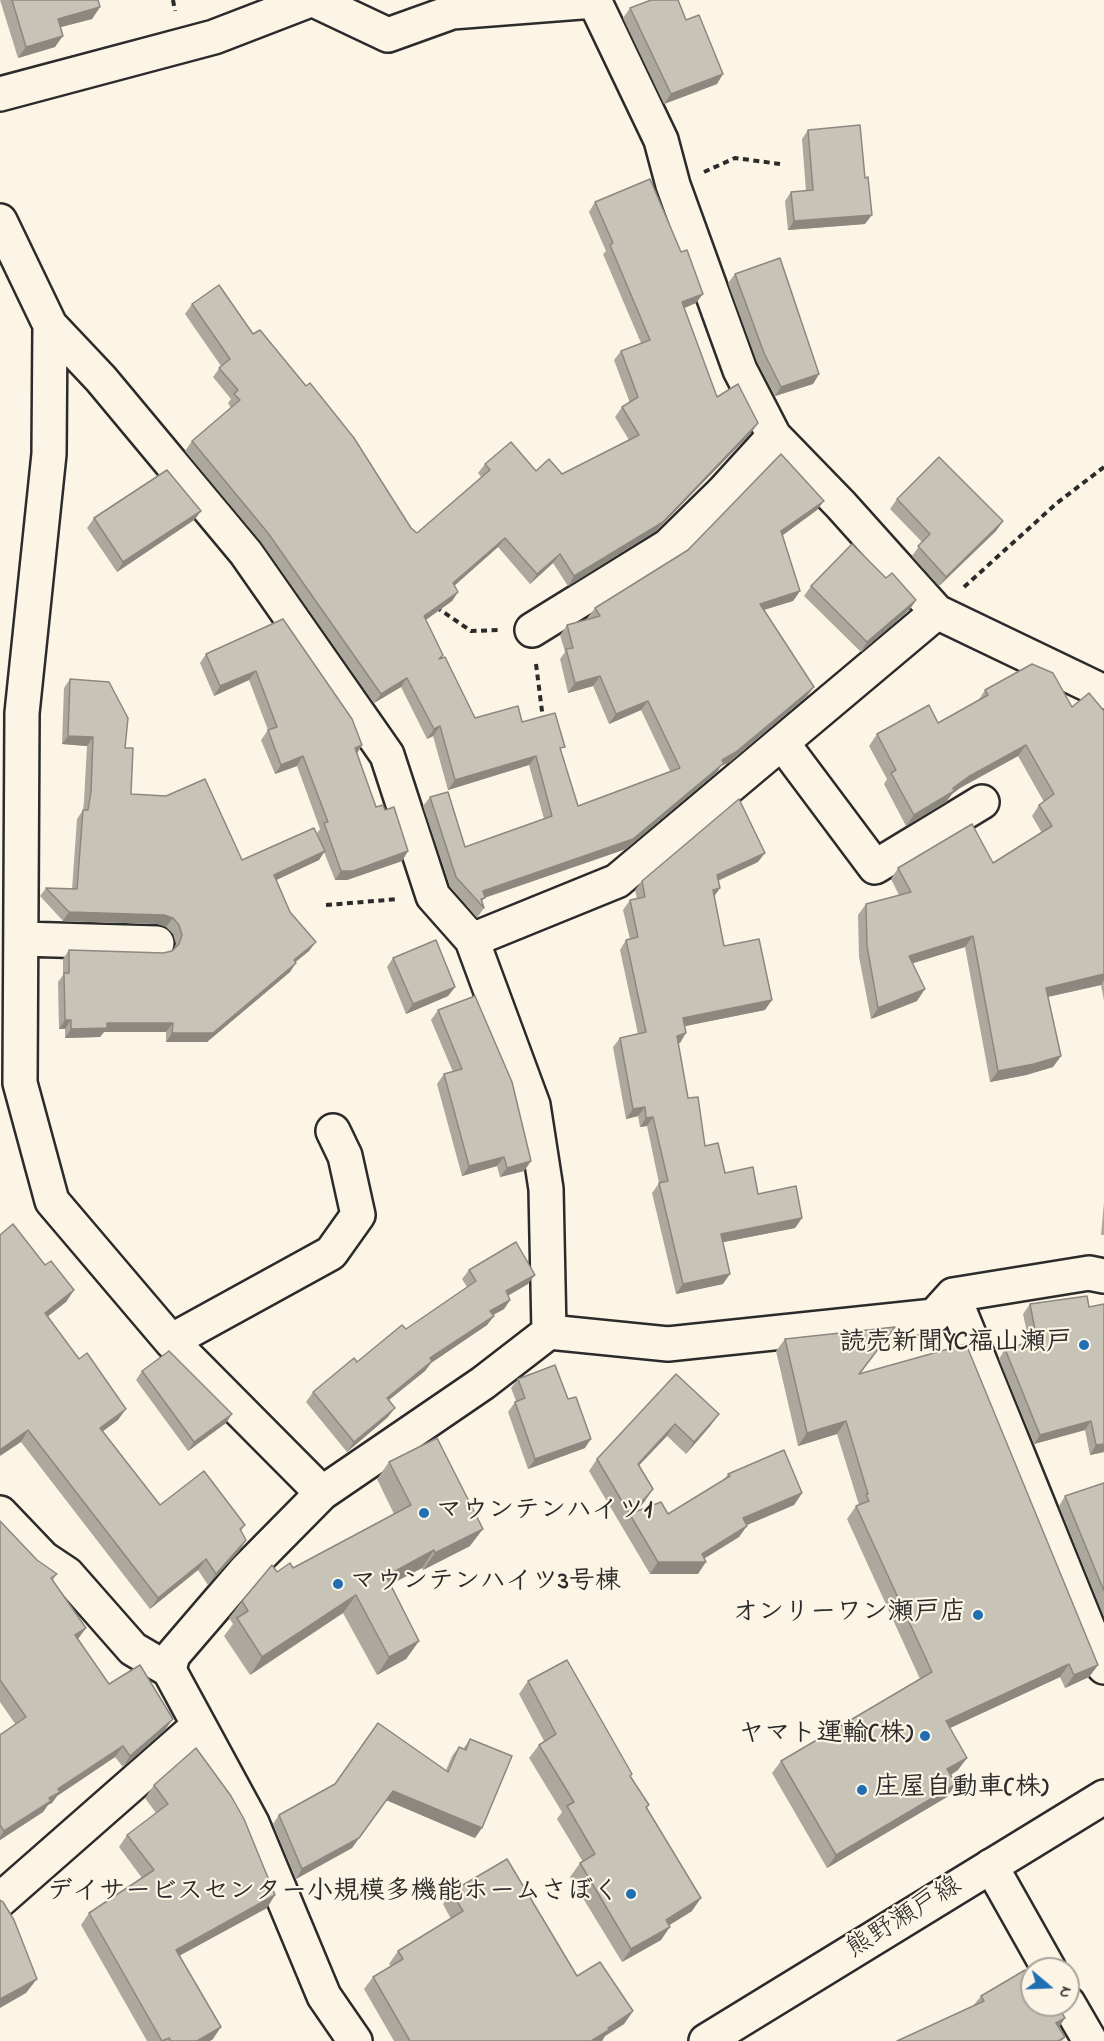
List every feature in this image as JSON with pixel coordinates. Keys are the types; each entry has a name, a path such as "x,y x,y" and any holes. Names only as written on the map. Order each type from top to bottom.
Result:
{"street":[{"path":"0,94 213,37 312,0 388,35 452,12 594,0 662,140 673,185 740,370 774,436 842,505 937,612 1104,692"},
{"path":"0,221 50,325 101,379 246,553 387,755 433,896 472,940 534,1105 546,1189 549,1332"},
{"path":"50,325 49,454 22,713 20,1083 52,1202 171,1341 322,1493"},
{"path":"532,630 668,546 723,492 774,436"},
{"path":"472,940 617,882 937,612"},
{"path":"783,744 875,867 982,802"},
{"path":"22,939 158,943"},
{"path":"171,1341 331,1253 358,1215 345,1156 333,1131"},
{"path":"169,1670 173,1655 246,1570 322,1493 483,1383 549,1332 668,1344 934,1316 953,1295 1089,1273 1104,1276"},
{"path":"953,1295 1104,1667"},
{"path":"0,1513 43,1557 67,1574 133,1649 169,1670 252,1823 324,1996 355,2041"},
{"path":"0,1900 198,1727"},
{"name":"熊野瀬戸線","path":"706,2041 1104,1797"},
{"path":"991,1866 1042,1957"},
{"path":"1076,2017 1090,2041"}],"path":[{"path":"673,185 735,158 780,164"},
{"path":"937,612 1057,503 1104,467"},
{"path":"426,600 471,631 532,630 544,725"},
{"path":"327,905 433,896"}],"building":[{"path":"12,0 98,0 100,7 58,19 63,36 26,47"},
{"path":"651,0 678,0 686,20 699,15 723,74 671,94 630,8"},
{"path":"860,125 865,178 868,177 872,215 794,221 791,192 813,190 808,130"},
{"path":"650,179 681,252 687,250 703,294 682,302 717,397 738,384 758,423 663,522 574,576 560,554 537,574 505,538 453,583 458,592 424,616 443,655 439,659 445,657 475,718 518,706 522,722 555,713 565,747 560,748 578,806 680,768 648,701 616,714 600,676 575,683 566,649 573,648 567,625 600,616 595,608 688,550 781,454 824,501 781,531 800,591 760,604 814,687 736,752 722,760 724,763 633,839 483,891 485,898 481,899 484,908 456,877 430,797 448,792 465,847 552,816 536,756 455,780 440,726 434,729 407,678 381,694 268,533 192,441 240,400 234,394 238,390 219,368 230,359 192,304 219,285 253,334 260,330 306,386 310,383 354,438 411,528 417,533 490,470 485,464 511,442 536,471 549,459 562,474 639,435 622,407 638,397 621,351 650,340 610,245 613,243 595,202"},
{"path":"780,258 819,374 781,387 764,353 735,274"},
{"path":"939,457 1003,521 946,577 918,546 930,534 897,499"},
{"path":"167,470 201,511 123,562 94,518"},
{"path":"852,544 886,578 892,573 916,600 867,642 811,586"},
{"path":"283,619 352,719 362,745 355,748 376,807 383,805 385,810 394,807 408,851 353,871 341,871 324,823 328,822 303,756 281,765 268,730 277,727 256,671 220,686 206,654"},
{"path":"1032,664 1053,673 1072,707 1089,693 1104,711 1104,974 1046,988 1061,1056 998,1071 973,936 909,956 925,989 878,1008 867,946 866,904 911,892 898,868 972,824 993,863 1052,826 1039,805 1054,794 1026,745 968,777 953,788 954,791 914,815 891,773 896,770 877,734 929,705 938,723 988,695 985,690"},
{"path":"70,679 109,682 128,718 125,748 133,748 131,794 166,796 205,779 242,860 314,828 325,851 274,875 290,912 316,942 294,960 296,963 213,1033 172,1033 173,1023 107,1023 107,1028 71,1029 71,1020 65,1020 64,973 69,973 69,950 163,953 172,951 179,944 182,935 179,925 173,918 164,915 69,912 46,888 77,889 83,810 88,810 91,792 93,737 68,736"},
{"path":"739,799 765,853 717,875 720,888 713,890 724,946 759,939 772,1000 683,1018 686,1033 677,1036 688,1098 698,1097 705,1146 718,1143 725,1173 753,1167 758,1194 796,1186 802,1218 721,1234 730,1274 683,1284 659,1183 668,1181 653,1117 646,1118 645,1107 633,1109 620,1038 646,1032 626,940 638,937 630,900 645,897 642,881"},
{"path":"436,940 455,987 413,1004 393,958"},
{"path":"475,996 512,1082 531,1161 507,1168 504,1157 469,1166 444,1074 462,1069 438,1010"},
{"path":"13,1224 45,1265 51,1261 74,1290 45,1313 79,1359 87,1353 126,1409 100,1428 160,1505 204,1471 245,1525 240,1529 246,1540 216,1574 206,1559 158,1598 28,1430 0,1450 0,1235"},
{"path":"516,1242 535,1275 506,1291 510,1300 490,1311 494,1316 430,1358 432,1361 387,1398 395,1408 354,1442 313,1392 354,1358 357,1362 402,1325 406,1329 476,1281 469,1270"},
{"path":"1087,1296 1089,1307 1104,1304 1104,1444 1096,1445 1091,1421 1040,1435 1005,1349 1037,1340 1030,1304"},
{"path":"895,1327 859,1374 966,1344 1098,1665 1074,1675 1069,1664 946,1721 967,1758 947,1769 956,1784 836,1855 781,1761 932,1672 856,1506 869,1501 846,1421 807,1433 785,1339"},
{"path":"169,1351 232,1414 194,1442 142,1371"},
{"path":"555,1365 568,1399 576,1397 591,1439 535,1459 515,1402 525,1398 518,1379"},
{"path":"676,1374 719,1414 694,1442 675,1424 638,1464 653,1489 632,1513 661,1502 668,1514 730,1476 728,1474 784,1450 802,1493 743,1518 747,1526 702,1554 706,1562 658,1562 597,1459"},
{"path":"437,1438 483,1529 435,1553 434,1550 386,1576 419,1641 389,1657 356,1595 262,1657 237,1618 248,1611 242,1601 272,1565 277,1572 290,1563 293,1568 411,1505 389,1462"},
{"path":"1104,1483 1104,1591 1065,1496"},
{"path":"0,1521 37,1560 57,1574 51,1578 86,1628 75,1635 109,1684 140,1665 173,1719 130,1756 123,1746 58,1789 60,1792 49,1798 51,1801 4,1831 0,1825 0,1735 26,1717 0,1680"},
{"path":"567,1660 632,1774 630,1776 649,1805 646,1807 701,1898 666,1920 670,1927 631,1949 580,1863 595,1854 567,1806 574,1802 539,1745 556,1734 528,1681"},
{"path":"378,1723 448,1772 459,1747 466,1750 470,1739 512,1756 482,1828 393,1791 359,1838 302,1869 279,1815 335,1784"},
{"path":"196,1748 231,1796 244,1819 275,1895 176,1950 221,2027 197,2041 171,2041 169,2038 162,2041 89,1913 154,1870 127,1835 168,1804 154,1785"},
{"path":"507,1859 577,1976 600,1962 633,2011 591,2041 410,2041 373,1977 403,1959 398,1951 463,1911 451,1892"},
{"path":"0,1900 14,1920 37,1979 0,1999"},
{"path":"1020,1973 1020,2017 1064,2017 1056,2023 1065,2037 1058,2041 897,2041 984,2001 981,1996"}],"place":[{"name":"読売新聞YC福山瀬戸","path":"1084,1345"},
{"name":"マウンテンハイツ1","path":"424,1513"},
{"name":"マウンテンハイツ3号棟","path":"338,1584"},
{"name":"オンリーワン瀬戸店","path":"978,1615"},
{"name":"ヤマト運輸(株)","path":"925,1736"},
{"name":"庄屋自動車(株)","path":"862,1790"},
{"name":"デイサービスセンター小規模多機能ホームさぼく","path":"631,1894"}]}
